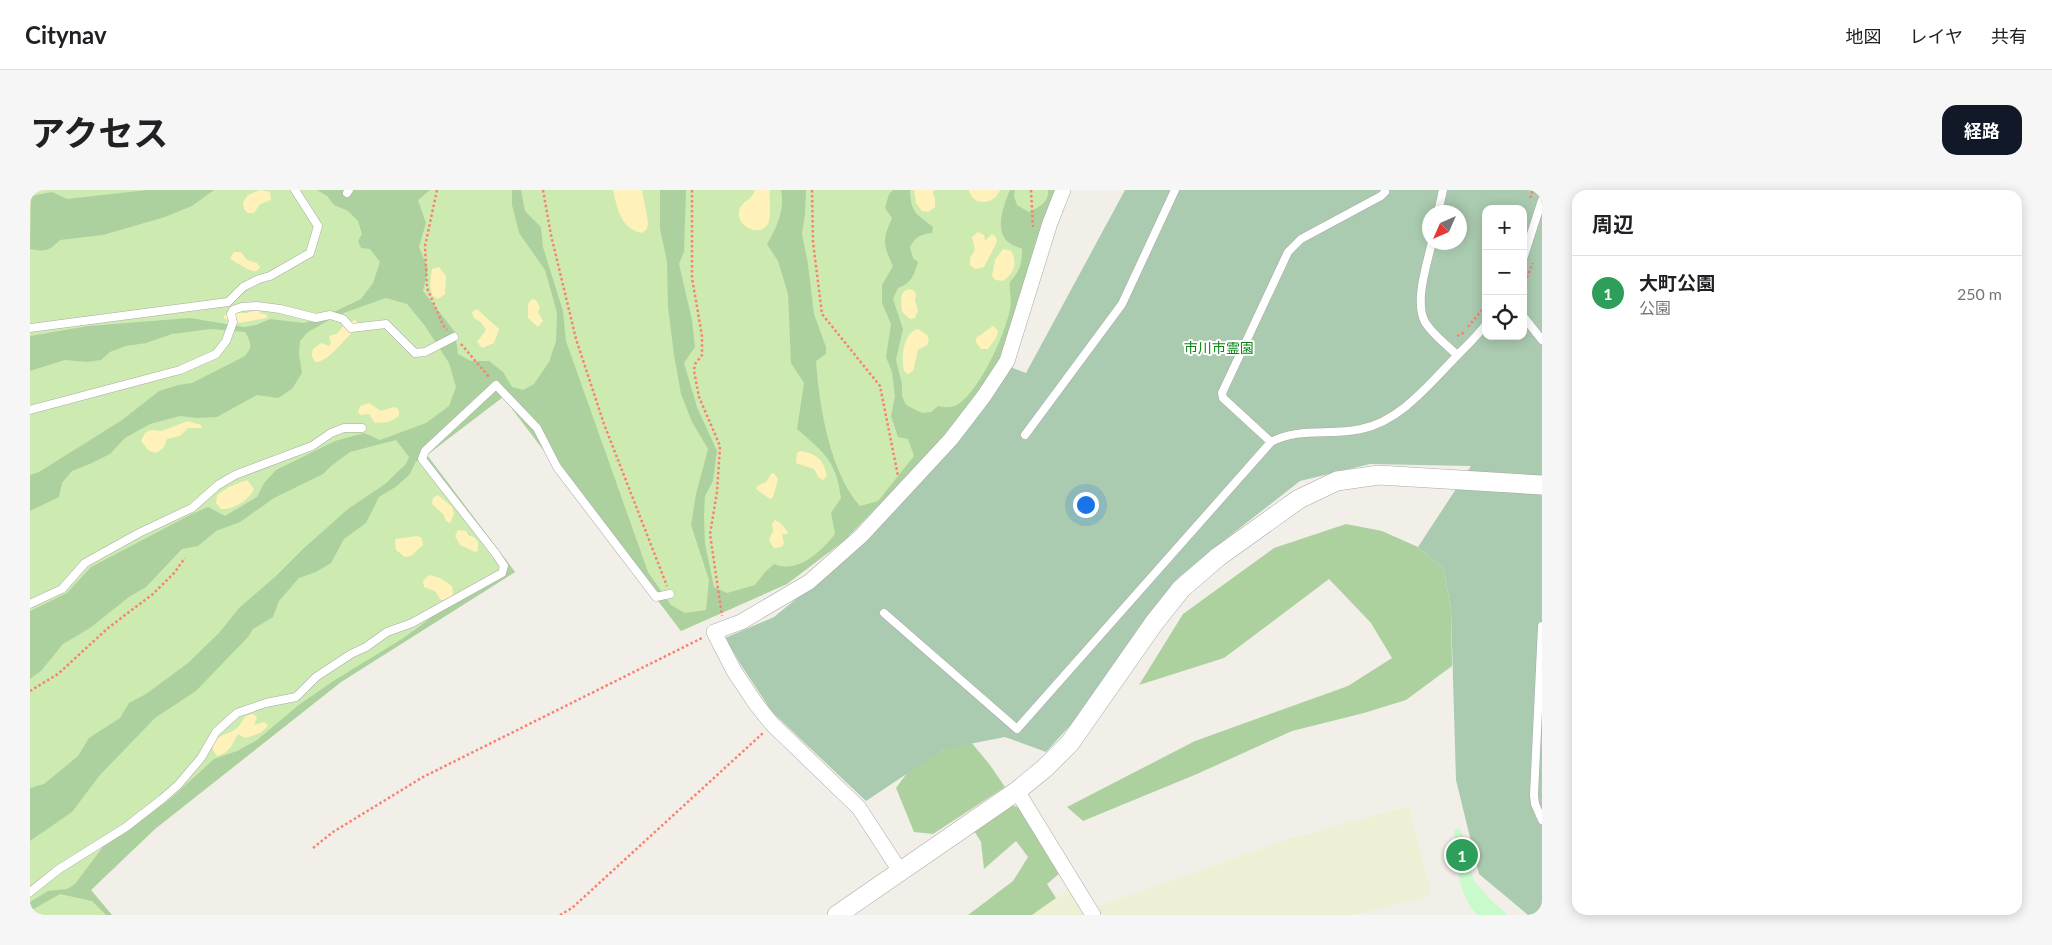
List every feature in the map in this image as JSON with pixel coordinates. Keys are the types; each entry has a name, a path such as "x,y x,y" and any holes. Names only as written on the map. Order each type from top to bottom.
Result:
{"street":[{"path":"900,871 859,808 772,724 734,671 719,630 741,622 809,582 861,536 951,439 984,396 1007,361 1050,223 1063,190"},
{"path":"837,915 1017,791 1045,768 1070,742 1181,589 1218,556 1299,499 1337,481 1378,475 1542,485"},
{"path":"1017,791 1093,915"}],"lane":[{"path":"30,328 228,302 243,287 258,279 270,276 310,253 318,226 294,190"},
{"path":"1025,435 1122,304 1175,190"},
{"path":"1440,205 1443,190"},
{"path":"1271,442 1223,398 1222,393 1288,252 1301,238 1381,196 1385,191"},
{"path":"1526,250 1542,200"},
{"path":"1430,250 1421,295 1422,316 1432,330 1457,355"},
{"path":"30,410 180,370 216,354 226,341 234,322 231,314 233,310 242,307 280,309 316,318 330,315 343,318 351,328 386,324 415,353 425,352 454,337"},
{"path":"1527,321 1542,340"},
{"path":"884,613 1017,729 1271,442 1291,434 1339,432 1378,424 1408,404 1482,328"},
{"path":"30,892 59,869 126,827 162,798 195,766 216,732 237,713 266,703 296,696 316,677 387,632 412,623 502,573 504,566 496,554 422,458 425,450 496,385 537,428 557,467 656,597 670,594"},
{"path":"30,604 62,589 85,564 139,534 192,508 218,485 235,476 312,446 331,433 344,428 362,428"},
{"path":"1542,626 1534,796 1534,804 1542,820"}],"path":[{"path":"437,190 425,246 427,288 443,325 496,385"},
{"path":"543,190 551,235 579,348 621,471 656,563 670,594"},
{"path":"313,848 333,832 423,777 719,630 710,534 717,492 720,446 698,397 694,371 695,364 702,355 702,336 692,278 692,190"},
{"path":"812,190 813,242 822,314 880,386 902,492"},
{"path":"1457,336 1465,331 1482,310"},
{"path":"30,691 58,674 108,628 153,594 174,573 185,558"},
{"path":"560,915 572,908 772,724"}],"green space":[{"path":"30,190 1059,190 1003,358 845,540 787,584 681,631 503,397 427,455 515,572 341,682 155,829 91,890 112,915 30,915"},
{"path":"147,190 214,190 192,206 165,217 103,235 60,240 46,250 30,249 31,196 52,192 67,199"},
{"path":"317,190 344,190 347,193 352,190 430,190 418,200 426,223 419,247 428,269 423,291 455,332 458,354 471,361 489,361 503,372 512,387 523,390 534,384 549,362 556,341 557,313 545,270 519,233 512,205 512,190 521,190 525,211 541,227 543,247 563,311 566,341 648,572 671,605 685,613 706,610 709,580 691,525 696,494 708,449 692,422 681,394 668,307 667,262 660,229 660,190 686,190 684,252 679,264 692,320 695,347 684,363 697,407 717,451 713,481 705,496 705,544 714,587 727,593 755,585 774,564 791,566 800,564 816,554 835,534 831,513 841,498 836,475 827,458 797,429 804,383 791,363 788,294 778,261 767,244 781,211 781,190 806,190 802,234 814,314 826,347 826,354 816,361 823,418 841,476 860,506 878,501 914,456 908,439 898,437 891,416 895,396 892,372 886,357 891,324 882,303 882,285 893,266 887,253 885,242 892,218 885,208 889,194 893,190 910,190 913,209 933,227 932,233 919,237 910,247 913,258 918,262 917,267 912,278 898,288 893,299 903,329 896,360 902,384 902,396 906,405 922,413 931,412 938,406 955,406 960,403 984,373 998,346 1011,306 1010,282 1018,271 1022,254 1022,249 1008,242 1002,231 1002,217 1010,190 1015,190 1014,196 1017,205 1029,212 1045,201 1048,190 1059,190 1003,358 965,411 921,462 845,540 787,584 681,631 503,397 427,455 515,572 341,682 155,829 91,890 112,915 106,915 92,901 60,894 30,911 30,902 48,891 67,889 75,884 117,828 128,821 148,814 168,801 214,759 237,751 257,740 300,704 405,637 440,611 508,567 430,465 416,461 410,474 397,486 379,497 366,523 344,539 331,563 316,572 299,578 279,601 273,617 253,629 248,637 196,691 155,718 100,775 72,812 30,841 30,788 44,784 78,756 89,738 120,718 129,703 146,694 188,663 219,633 239,608 348,509 385,484 406,464 409,457 396,440 350,452 323,474 274,498 240,522 216,531 198,546 182,549 146,587 129,597 90,628 63,644 41,671 30,679 30,611 67,593 91,567 190,515 208,507 225,516 257,497 264,483 276,470 335,441 364,433 380,440 426,423 449,406 456,387 449,363 425,326 407,304 386,298 338,315 308,332 300,341 299,354 302,373 292,389 278,398 257,395 217,417 197,418 180,416 150,424 125,438 110,454 72,471 62,483 59,497 30,511 30,475 39,472 122,420 159,391 192,383 245,356 250,344 245,332 211,329 172,334 146,343 126,346 110,352 101,360 87,362 65,360 30,371 30,336 88,326 190,318 244,327 256,325 270,319 304,323 321,318 361,299 373,283 380,262 370,249 361,248 358,241 362,234 358,221 348,211 334,205 327,196"},
{"name":"市川市霊園","path":"1125,190 1542,190 1542,915 1528,915 1479,874 1456,780 1451,610 1444,569 1418,547 1471,466 1370,464 1300,481 1179,577 1076,719 1046,752 1005,737 944,749 866,801 772,712 725,638 774,617 839,564 1010,367 1026,373"},
{"path":"1346,524 1382,531 1418,547 1444,569 1451,610 1452,666 1406,700 1364,713 1292,731 1197,774 1083,821 1067,807 1195,741 1348,686 1392,658 1371,623 1329,579 1224,658 1139,685 1183,614 1274,548"},
{"path":"966,736 1005,787 933,834 914,832 896,788 910,769"},
{"path":"1010,805 1018,807 1060,873 1047,884 1056,898 1032,915 968,915 1013,881 1028,857 1016,841 984,869 981,842 973,829"},
{"path":"1409,806 1432,896 1354,915 1100,915 1096,907 1288,839"},
{"path":"1460,828 1474,881 1508,915 1477,915 1470,906 1461,886 1457,864 1454,830"},
{"path":"1069,889 1085,915 1032,915 1056,898"}],"sand":[{"path":"260,190 270,192 271,200 260,204 254,213 248,213 244,209 243,202 248,195"},
{"path":"613,190 642,190 648,225 647,229 642,233 629,227 621,217"},
{"path":"755,190 770,190 769,221 762,229 757,230 746,226 739,217 740,208 752,196"},
{"path":"914,190 934,190 935,207 928,212 922,211 916,203"},
{"path":"969,190 1000,190 993,199 984,202 975,199"},
{"path":"978,232 984,235 985,241 992,234 996,237 997,242 984,267 975,269 970,265 970,258 975,250 972,237"},
{"path":"1003,249 1011,251 1014,259 1014,268 1003,281 996,280 992,276 995,260"},
{"path":"234,252 241,252 247,260 257,263 260,267 254,271 241,265 230,258"},
{"path":"439,267 446,276 445,294 438,299 432,295 430,284 432,269"},
{"path":"913,290 916,294 915,301 918,310 915,318 910,319 902,312 901,297 904,291"},
{"path":"532,299 536,300 540,307 538,312 543,321 538,327 528,318 528,304"},
{"path":"259,309 260,313 267,315 267,318 239,323 224,317 227,313 247,313"},
{"path":"477,309 499,329 494,343 482,348 477,342 486,330 481,322 474,318 472,312"},
{"path":"355,320 360,325 326,358 315,362 312,356 313,349 321,343 329,346 331,343 329,336 338,333 344,325"},
{"path":"993,326 998,331 996,338 988,349 981,349 976,342 976,338"},
{"path":"918,329 927,335 929,341 927,345 918,350 913,371 908,374 904,371 903,366 904,347 909,335"},
{"path":"369,403 381,411 393,407 397,408 399,416 389,422 375,423 369,414 361,415 358,412 360,406"},
{"path":"188,421 201,425 202,428 188,428 180,436 167,439 164,447 157,453 149,451 141,441 145,433 150,430 162,431"},
{"path":"800,451 818,458 824,466 827,476 823,480 819,478 814,469 796,463 797,453"},
{"path":"774,473 778,479 773,497 770,499 756,489 757,486 766,482 771,474"},
{"path":"247,480 254,489 252,493 235,506 221,509 216,503 217,495 229,487"},
{"path":"438,495 452,507 454,514 450,523 446,521 444,515 432,504 433,498"},
{"path":"775,520 783,526 788,534 782,534 784,544 781,547 774,548 769,540 773,531 772,524"},
{"path":"458,530 466,531 469,536 474,537 478,542 478,551 475,552 460,545 455,536"},
{"path":"417,536 422,538 423,545 411,556 405,557 396,550 396,539"},
{"path":"429,575 440,578 452,586 453,594 448,600 441,600 435,591 424,587 423,581"},
{"path":"253,714 257,717 254,725 264,722 268,725 266,728 258,734 245,738 238,734 228,750 217,756 212,745 217,738 236,729 247,716"}],"place":[{"name":"大町公園","path":"1462,855"}]}
